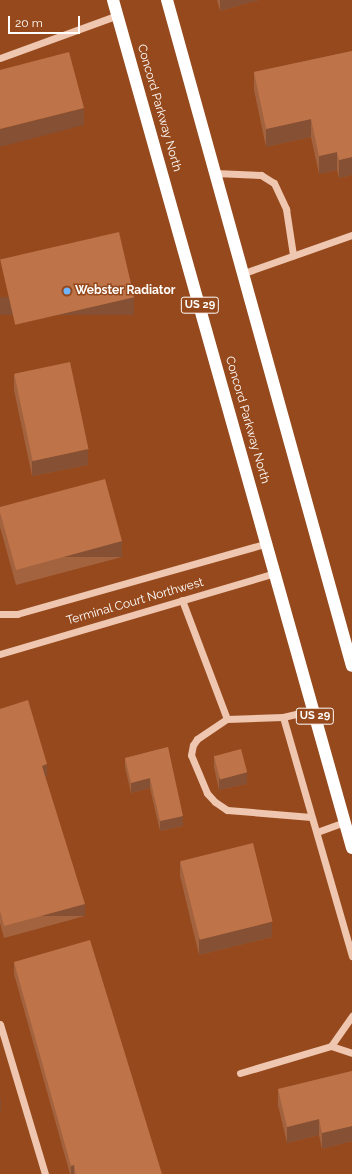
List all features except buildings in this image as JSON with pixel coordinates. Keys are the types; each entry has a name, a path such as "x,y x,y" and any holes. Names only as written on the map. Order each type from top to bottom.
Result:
{"highway":[{"name":"Concord Parkway North","path":"113,0 268,543 313,710 348,828 352,848"},
{"path":"167,0 352,666"}],"street":[{"path":"0,58 118,15"},
{"path":"215,173 261,175 274,183 286,209 293,255"},
{"path":"244,273 352,235"},
{"path":"0,614 17,614 268,543"},
{"name":"Terminal Court Northwest","path":"0,654 276,573"},
{"path":"182,600 227,719"},
{"path":"311,817 227,810 215,802 202,784 191,755 193,745 197,739 227,719 283,717 313,710"},
{"path":"283,717 352,956"},
{"path":"316,832 348,828"},
{"path":"331,1046 352,1016"},
{"path":"0,1024 45,1174"},
{"path":"240,1073 331,1046 352,1053"}],"place":[{"name":"Webster Radiator","path":"67,291"}]}
